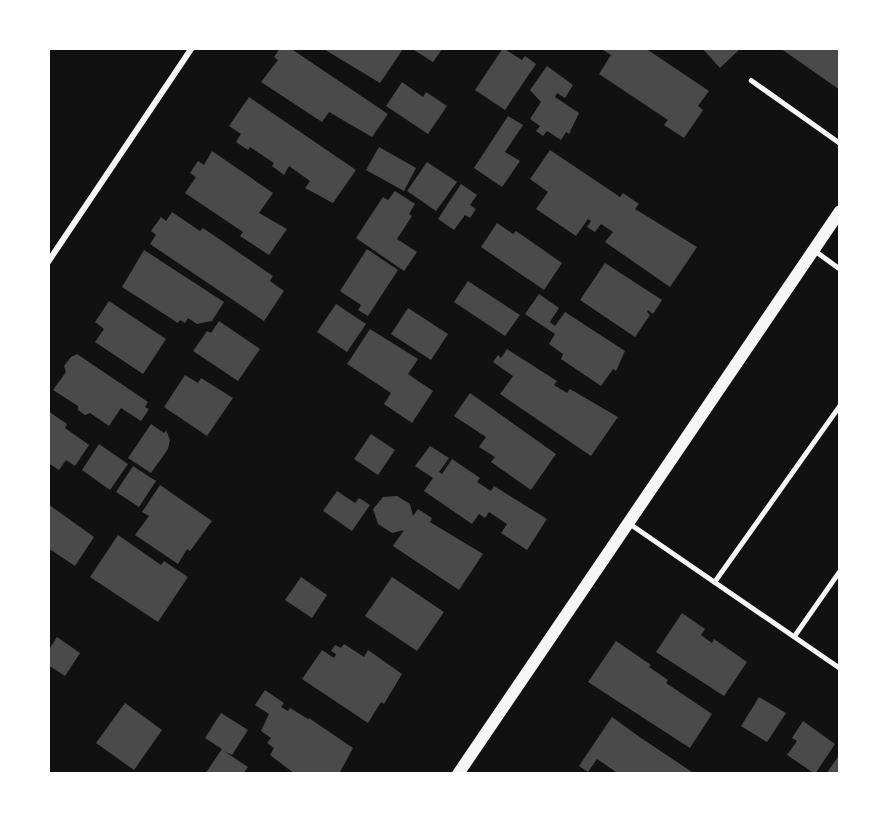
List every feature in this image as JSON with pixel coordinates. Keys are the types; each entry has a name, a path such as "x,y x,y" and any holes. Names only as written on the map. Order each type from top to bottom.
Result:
{"main road":[{"path":"458,774 840,211"}],"street":[{"path":"48,262 192,48"}],"lane":[{"path":"751,81 840,143"},
{"path":"814,250 840,269"},
{"path":"714,582 840,405"},
{"path":"629,523 840,668"},
{"path":"794,636 840,570"}],"building":[{"path":"280,48 290,48 388,114 372,137 329,112 322,122 261,82 278,60 274,57"},
{"path":"322,48 401,48 403,49 380,83"},
{"path":"411,48 443,48 433,62"},
{"path":"503,48 522,60 525,56 536,64 505,110 475,90"},
{"path":"600,48 645,48 709,91 698,106 703,110 684,138 664,125 668,120 599,74 611,55"},
{"path":"702,48 741,48 720,68"},
{"path":"780,48 840,48 840,89 837,88"},
{"path":"547,66 573,85 565,98 557,93 555,97 579,113 569,134 566,132 561,140 547,131 543,136 536,131 540,126 530,119 541,102 530,90"},
{"path":"402,82 423,97 426,92 447,106 428,134 386,106"},
{"path":"249,97 356,170 333,203 305,188 310,181 289,166 284,175 272,166 274,163 250,147 248,150 236,142 241,134 229,126"},
{"path":"508,116 523,125 505,152 520,161 502,187 474,168"},
{"path":"379,147 416,168 404,191 366,170"},
{"path":"550,150 620,197 623,193 639,204 635,209 697,247 670,287 605,242 613,232 601,224 595,232 587,227 591,221 588,219 576,236 536,209 548,192 530,179"},
{"path":"212,151 273,193 259,213 287,229 269,255 240,236 243,232 185,193 196,177 190,173 198,161 204,165"},
{"path":"427,162 457,182 436,211 407,191"},
{"path":"461,184 477,195 470,205 476,209 470,218 465,215 454,230 438,219"},
{"path":"395,191 415,204 409,214 412,216 397,239 417,252 404,271 356,238 383,197 388,200"},
{"path":"172,212 200,231 203,228 273,276 270,281 284,291 264,321 150,244 156,235 151,231 161,217 166,221"},
{"path":"497,223 513,234 516,231 562,263 544,290 481,247"},
{"path":"367,249 398,270 368,316 358,310 361,305 340,291"},
{"path":"144,250 224,302 212,321 197,324 188,318 185,323 180,320 178,323 122,287"},
{"path":"605,263 662,300 653,314 648,310 650,315 635,337 580,300"},
{"path":"468,281 520,315 505,336 454,302"},
{"path":"539,294 559,308 550,322 555,326 565,312 625,351 616,371 613,369 601,386 561,359 563,354 549,344 555,334 525,314"},
{"path":"109,301 166,339 143,374 95,342 104,329 95,322"},
{"path":"336,304 366,324 347,352 317,332"},
{"path":"408,308 448,334 431,360 391,334"},
{"path":"219,321 260,349 238,381 193,351 207,331 211,333"},
{"path":"370,329 418,359 408,374 433,391 412,423 384,404 391,393 347,364"},
{"path":"507,349 557,381 554,385 567,393 570,389 618,417 591,456 500,394 513,376 493,362 498,355 501,358"},
{"path":"77,354 148,402 145,407 149,409 141,421 121,408 109,426 90,413 85,415 78,410 78,406 53,390 66,372 64,366 71,357"},
{"path":"185,375 198,383 201,378 233,398 207,436 164,407"},
{"path":"470,393 556,454 531,490 491,462 495,457 479,447 486,437 454,416"},
{"path":"48,411 67,424 65,428 89,445 75,466 66,460 59,470 48,463"},
{"path":"151,424 164,433 166,430 170,440 168,449 151,473 128,458"},
{"path":"371,434 395,450 378,475 354,459"},
{"path":"99,444 128,464 110,490 82,470"},
{"path":"430,446 449,458 439,472 442,474 452,459 480,478 477,482 491,491 494,486 547,519 527,550 501,533 507,524 489,512 485,518 479,514 472,524 424,491 433,478 415,466"},
{"path":"133,466 156,481 139,507 116,492"},
{"path":"160,485 212,521 190,551 187,549 178,564 135,535 149,516 142,512"},
{"path":"337,491 355,503 359,498 370,505 352,531 323,511"},
{"path":"397,496 410,504 413,516 418,509 432,518 430,522 483,554 459,590 393,546 404,530 392,533 378,524 373,509 383,497"},
{"path":"48,504 94,537 75,566 48,548"},
{"path":"118,535 161,565 164,561 188,577 158,622 90,577"},
{"path":"301,577 327,595 312,618 285,600"},
{"path":"392,577 444,612 417,651 365,616"},
{"path":"682,613 705,629 701,635 712,643 714,639 747,662 724,696 656,652"},
{"path":"57,637 80,653 65,676 48,665 48,651"},
{"path":"616,641 651,665 649,667 668,680 666,683 712,714 690,748 588,682"},
{"path":"344,644 364,657 368,650 402,674 384,704 381,702 368,723 302,679 322,650 334,658 336,654 331,651 335,645 341,648"},
{"path":"265,690 284,703 281,707 288,711 290,708 309,718 353,748 339,774 295,774 270,755 274,748 267,743 271,738 261,731 269,714 255,705"},
{"path":"759,697 786,713 767,742 741,726"},
{"path":"125,703 162,730 134,770 96,743"},
{"path":"221,713 248,730 232,755 224,751 248,767 243,774 205,774 222,749 205,738"},
{"path":"612,717 695,774 619,774 597,759 588,772 579,766"},
{"path":"803,721 835,744 815,774 787,755 797,741 792,738"},
{"path":"840,754 840,774 826,774"}]}
